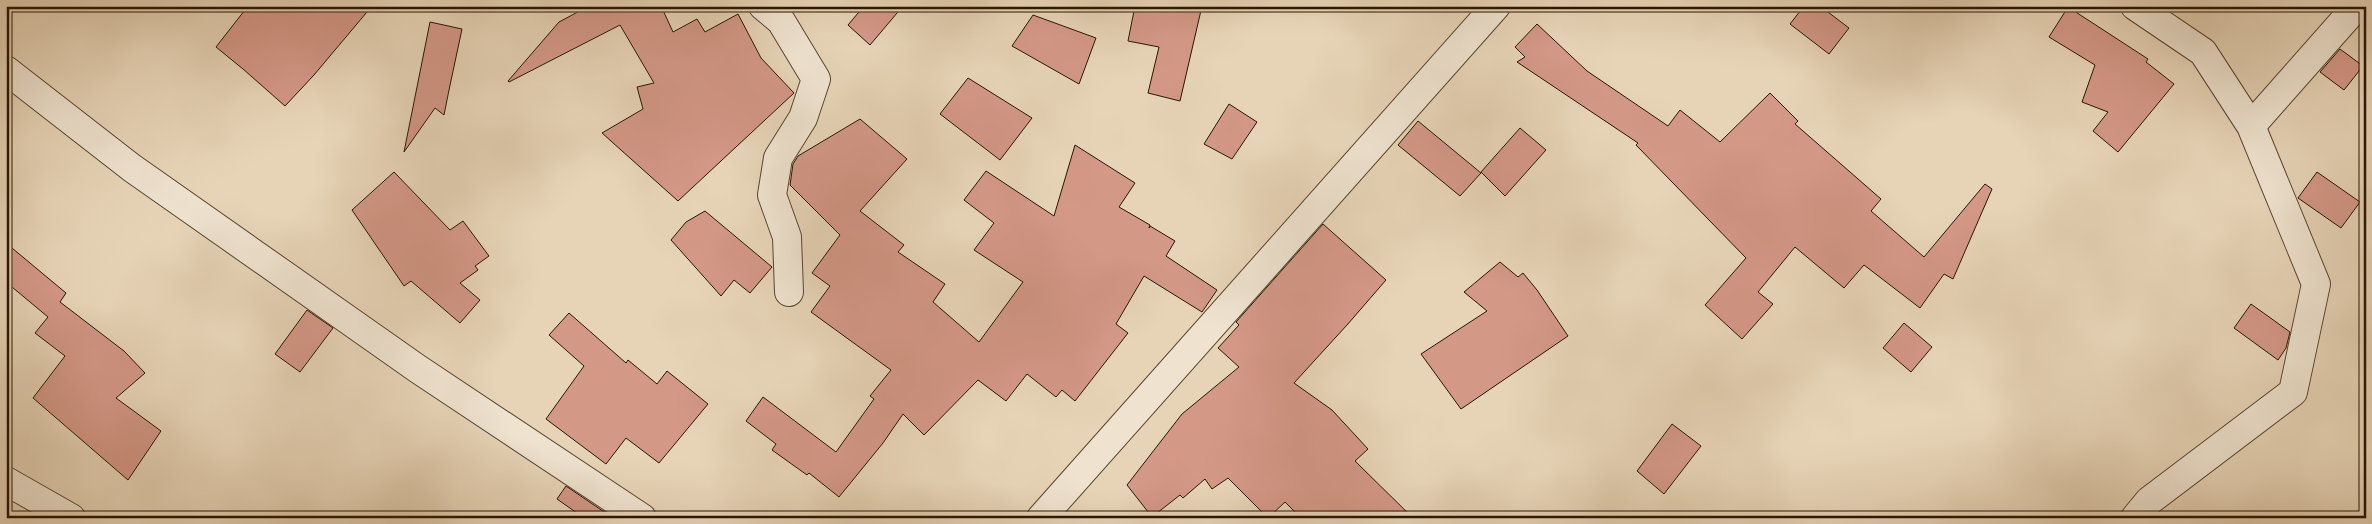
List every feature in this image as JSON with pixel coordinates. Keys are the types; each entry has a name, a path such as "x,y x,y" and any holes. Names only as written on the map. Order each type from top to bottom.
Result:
{"street":[{"path":"763,6 780,21 816,79 803,118 778,158 772,195 787,237 789,292"},
{"path":"1041,518 1496,6"},
{"path":"2135,6 2203,52 2251,126 2316,284 2293,392 2149,501 2135,518"},
{"path":"2251,126 2357,6"},
{"path":"6,70 148,179 418,369 642,518"},
{"path":"6,481 70,518"}],"building":[{"path":"248,6 372,6 314,75 285,106 216,47"},
{"path":"589,6 661,6 673,32 697,19 705,32 738,14 761,58 794,93 678,201 602,133 643,109 637,87 654,83 620,25 508,81 559,22"},
{"path":"864,6 903,6 870,45 848,25"},
{"path":"1135,6 1202,6 1180,101 1148,93 1159,47 1128,41"},
{"path":"1804,6 1820,6 1849,28 1829,54 1790,24"},
{"path":"2068,7 2148,59 2146,62 2174,84 2118,152 2093,131 2108,112 2082,102 2095,65 2049,37"},
{"path":"1033,15 1096,38 1079,84 1012,46"},
{"path":"430,22 462,29 444,115 435,108 404,152"},
{"path":"1537,24 1587,71 1668,126 1680,110 1720,142 1770,93 1798,121 1795,124 1881,199 1871,211 1924,257 1985,184 1992,189 1953,279 1944,274 1920,308 1864,265 1844,288 1795,247 1758,292 1773,304 1742,339 1705,305 1746,258 1636,145 1638,143 1517,62 1525,57 1515,47"},
{"path":"2340,49 2363,66 2344,90 2320,72"},
{"path":"968,78 1032,118 1000,160 940,114"},
{"path":"1229,104 1257,122 1232,159 1204,144"},
{"path":"860,119 907,159 860,211 904,245 898,252 945,284 933,302 979,342 1023,282 974,250 994,223 964,200 986,171 1054,216 1075,145 1135,183 1119,207 1150,225 1149,228 1150,226 1175,241 1166,256 1217,290 1202,312 1144,276 1116,324 1128,333 1075,401 1062,390 1056,397 1027,374 1006,401 978,380 924,435 903,414 883,443 839,497 809,473 807,475 772,450 776,444 746,421 763,397 836,452 874,399 870,396 891,370 811,312 830,286 812,273 840,235 790,185 793,164 798,156"},
{"path":"1418,121 1481,173 1460,196 1398,145"},
{"path":"1520,128 1546,150 1505,196 1481,172"},
{"path":"394,172 450,230 463,221 489,256 475,266 478,270 460,283 480,300 460,323 411,281 404,286 352,210"},
{"path":"2317,172 2360,202 2341,228 2298,198"},
{"path":"705,211 772,267 750,293 734,280 721,296 671,240 686,222"},
{"path":"1323,224 1386,280 1294,383 1332,410 1368,449 1355,461 1413,518 1301,518 1285,502 1268,518 1228,478 1212,489 1205,479 1183,498 1180,495 1152,517 1127,485 1182,414 1239,367 1218,348 1239,325 1236,322"},
{"path":"6,243 66,293 60,302 124,351 145,373 116,398 161,431 128,480 33,398 65,356 35,333 48,317 6,282"},
{"path":"1500,262 1518,277 1523,273 1537,290 1568,336 1461,409 1421,354 1487,311 1464,292"},
{"path":"2251,304 2290,332 2286,348 2278,360 2234,328"},
{"path":"307,310 333,328 300,372 275,354"},
{"path":"569,313 626,363 628,360 657,384 667,371 708,404 659,463 626,438 606,464 546,419 584,366 549,335"},
{"path":"1904,323 1932,347 1911,372 1883,348"},
{"path":"1672,424 1701,446 1664,494 1637,471"},
{"path":"566,486 613,518 584,518 557,499"}]}
